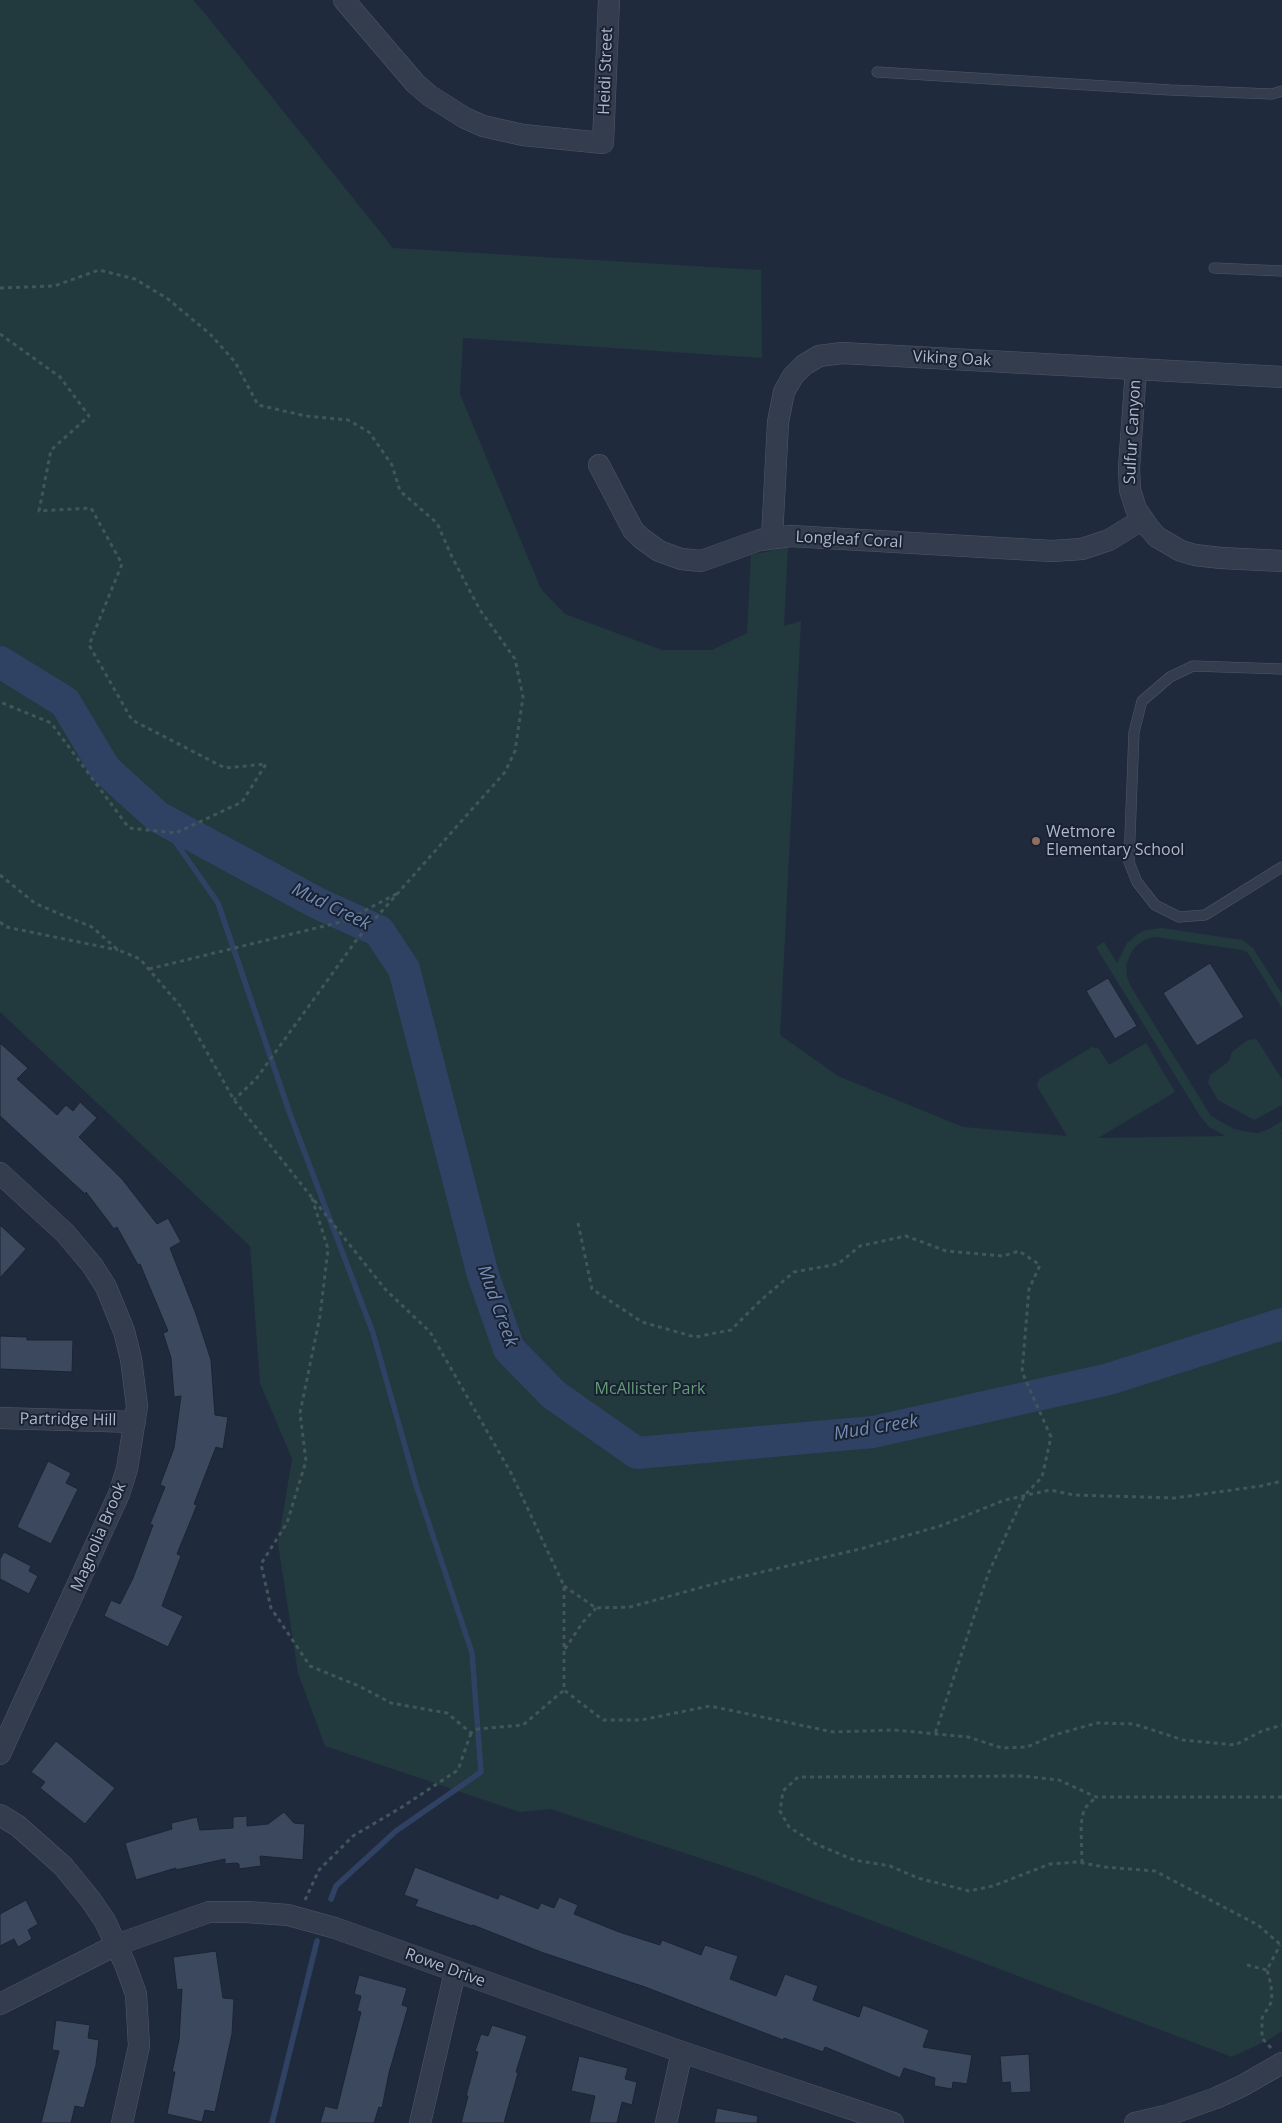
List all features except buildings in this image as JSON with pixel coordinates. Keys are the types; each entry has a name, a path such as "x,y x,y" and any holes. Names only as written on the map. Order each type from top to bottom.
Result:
{"street":[{"name":"Heidi Street","path":"344,0 415,83 430,96 465,118 490,128 523,135 603,143 609,0"},
{"name":"Viking Oak","path":"772,538 778,422 784,392 793,376 804,365 819,356 842,353 1282,377"},
{"name":"Sulfur Canyon","path":"1136,369 1128,468 1130,490 1136,509 1143,519 1157,537 1182,551 1221,558 1282,561"},
{"name":"Longleaf Coral","path":"599,465 633,530 641,538 659,551 673,557 701,561 772,538 791,536 1052,551 1082,549 1108,540 1143,519"},
{"name":"Magnolia Brook","path":"0,1173 65,1233 92,1265 106,1287 124,1331 131,1359 136,1406 127,1469 119,1494 0,1754"},
{"name":"Partridge Hill","path":"0,1418 135,1422"},
{"path":"0,1815 18,1826 63,1866 90,1899 106,1921 136,1994 139,2046 122,2123"},
{"name":"Rowe Drive","path":"0,2004 116,1945 209,1912 247,1912 297,1918 335,1928 682,2052 893,2123"},
{"path":"420,2123 455,1972"},
{"path":"666,2123 682,2052"},
{"path":"1135,2123 1185,2117 1282,2063"}],"lane":[{"path":"877,72 1170,90 1272,94 1282,91"},
{"path":"1214,268 1282,271"},
{"path":"1282,669 1193,666 1170,677 1142,701 1134,732 1129,862 1136,882 1155,905 1179,917 1205,915 1282,867"}],"path":[{"path":"0,288 54,286 99,270 135,279 168,299 210,334 235,362 258,405 306,416 348,420 369,432 392,465 400,492 436,522 480,610 514,659 523,697 515,751 505,772 401,892 358,938 256,1079 234,1100"},
{"path":"0,334 60,377 89,416 51,450 39,511 91,508 122,564 89,645 132,720 225,768 266,764 242,802 176,833 129,828 51,723 0,702"},
{"path":"0,875 36,904 92,927 118,950"},
{"path":"148,969 345,920 401,892"},
{"path":"0,922 6,927 118,950 140,959 182,1008 234,1100 386,1289 430,1332 511,1473 564,1586 564,1690 523,1725 478,1729 471,1733 458,1770 402,1807 353,1836 319,1870 297,1918"},
{"path":"311,1195 328,1249 320,1316 300,1413 306,1461 287,1523 261,1564 271,1608 310,1666 359,1686 391,1704 447,1713 471,1733"},
{"path":"578,1223 592,1289 642,1322 695,1337 731,1330 761,1300 794,1272 838,1264 860,1246 906,1236 946,1251 1003,1256 1019,1251 1040,1265 1029,1289 1022,1372 1051,1437 1042,1477 1024,1496 988,1574 935,1734"},
{"path":"564,1586 596,1608 630,1607 732,1579 860,1549 940,1526 1004,1500 1050,1490 1074,1495 1175,1498 1261,1486 1282,1481"},
{"path":"564,1651 583,1622 596,1608"},
{"path":"564,1690 602,1720 641,1720 710,1706 833,1732 894,1730 968,1737 1002,1748 1026,1747 1054,1735 1097,1723 1134,1724 1183,1740 1235,1745 1262,1731 1282,1725"},
{"path":"1282,1798 1096,1798 1060,1780 1022,1776 798,1777 783,1791 780,1811 789,1828 816,1844 854,1860 890,1866 918,1878 969,1892 993,1886 1050,1864 1082,1862 1106,1867 1155,1871 1258,1925 1281,1946 1267,1970 1271,1985 1272,2001 1262,2018 1262,2038 1282,2063"},
{"path":"1082,1862 1081,1825 1084,1809 1096,1798"},
{"path":"1247,1965 1267,1970"}],"green space":[{"name":"McAllister Park","path":"0,0 193,0 393,248 761,270 762,358 463,338 460,394 541,589 565,614 662,650 712,650 747,633 751,555 788,547 784,626 801,621 780,1035 838,1076 963,1127 1067,1136 1038,1088 1039,1079 1092,1047 1099,1049 1109,1065 1146,1043 1175,1092 1098,1138 1225,1136 1209,1127 1200,1116 1096,947 1104,942 1117,963 1127,943 1146,930 1162,928 1242,940 1253,948 1282,994 1282,1008 1248,953 1242,950 1155,937 1146,939 1136,946 1126,965 1127,977 1131,987 1211,1116 1234,1129 1258,1133 1282,1121 1282,1132 1280,1134 1282,1134 1282,2031 1270,2039 1232,2057 754,1876 551,1809 520,1812 325,1746 298,1673 278,1544 292,1459 260,1383 250,1246 0,1012"},
{"path":"1248,1040 1257,1040 1282,1079 1282,1105 1254,1120 1218,1100 1208,1083 1210,1075 1229,1061 1232,1052"}],"waterway":[{"name":"Mud Creek","path":"0,662 65,702 105,769 158,817 319,904 379,931 404,969 483,1275 509,1349 554,1395 637,1453 873,1432 1109,1379 1282,1324"},
{"path":"158,817 218,903 290,1114 373,1333 416,1485 472,1653 481,1772 396,1831 336,1886 331,1899"},
{"path":"272,2123 317,1941"}],"place":[{"name":"Wetmore Elementary School","path":"1036,841"}]}
